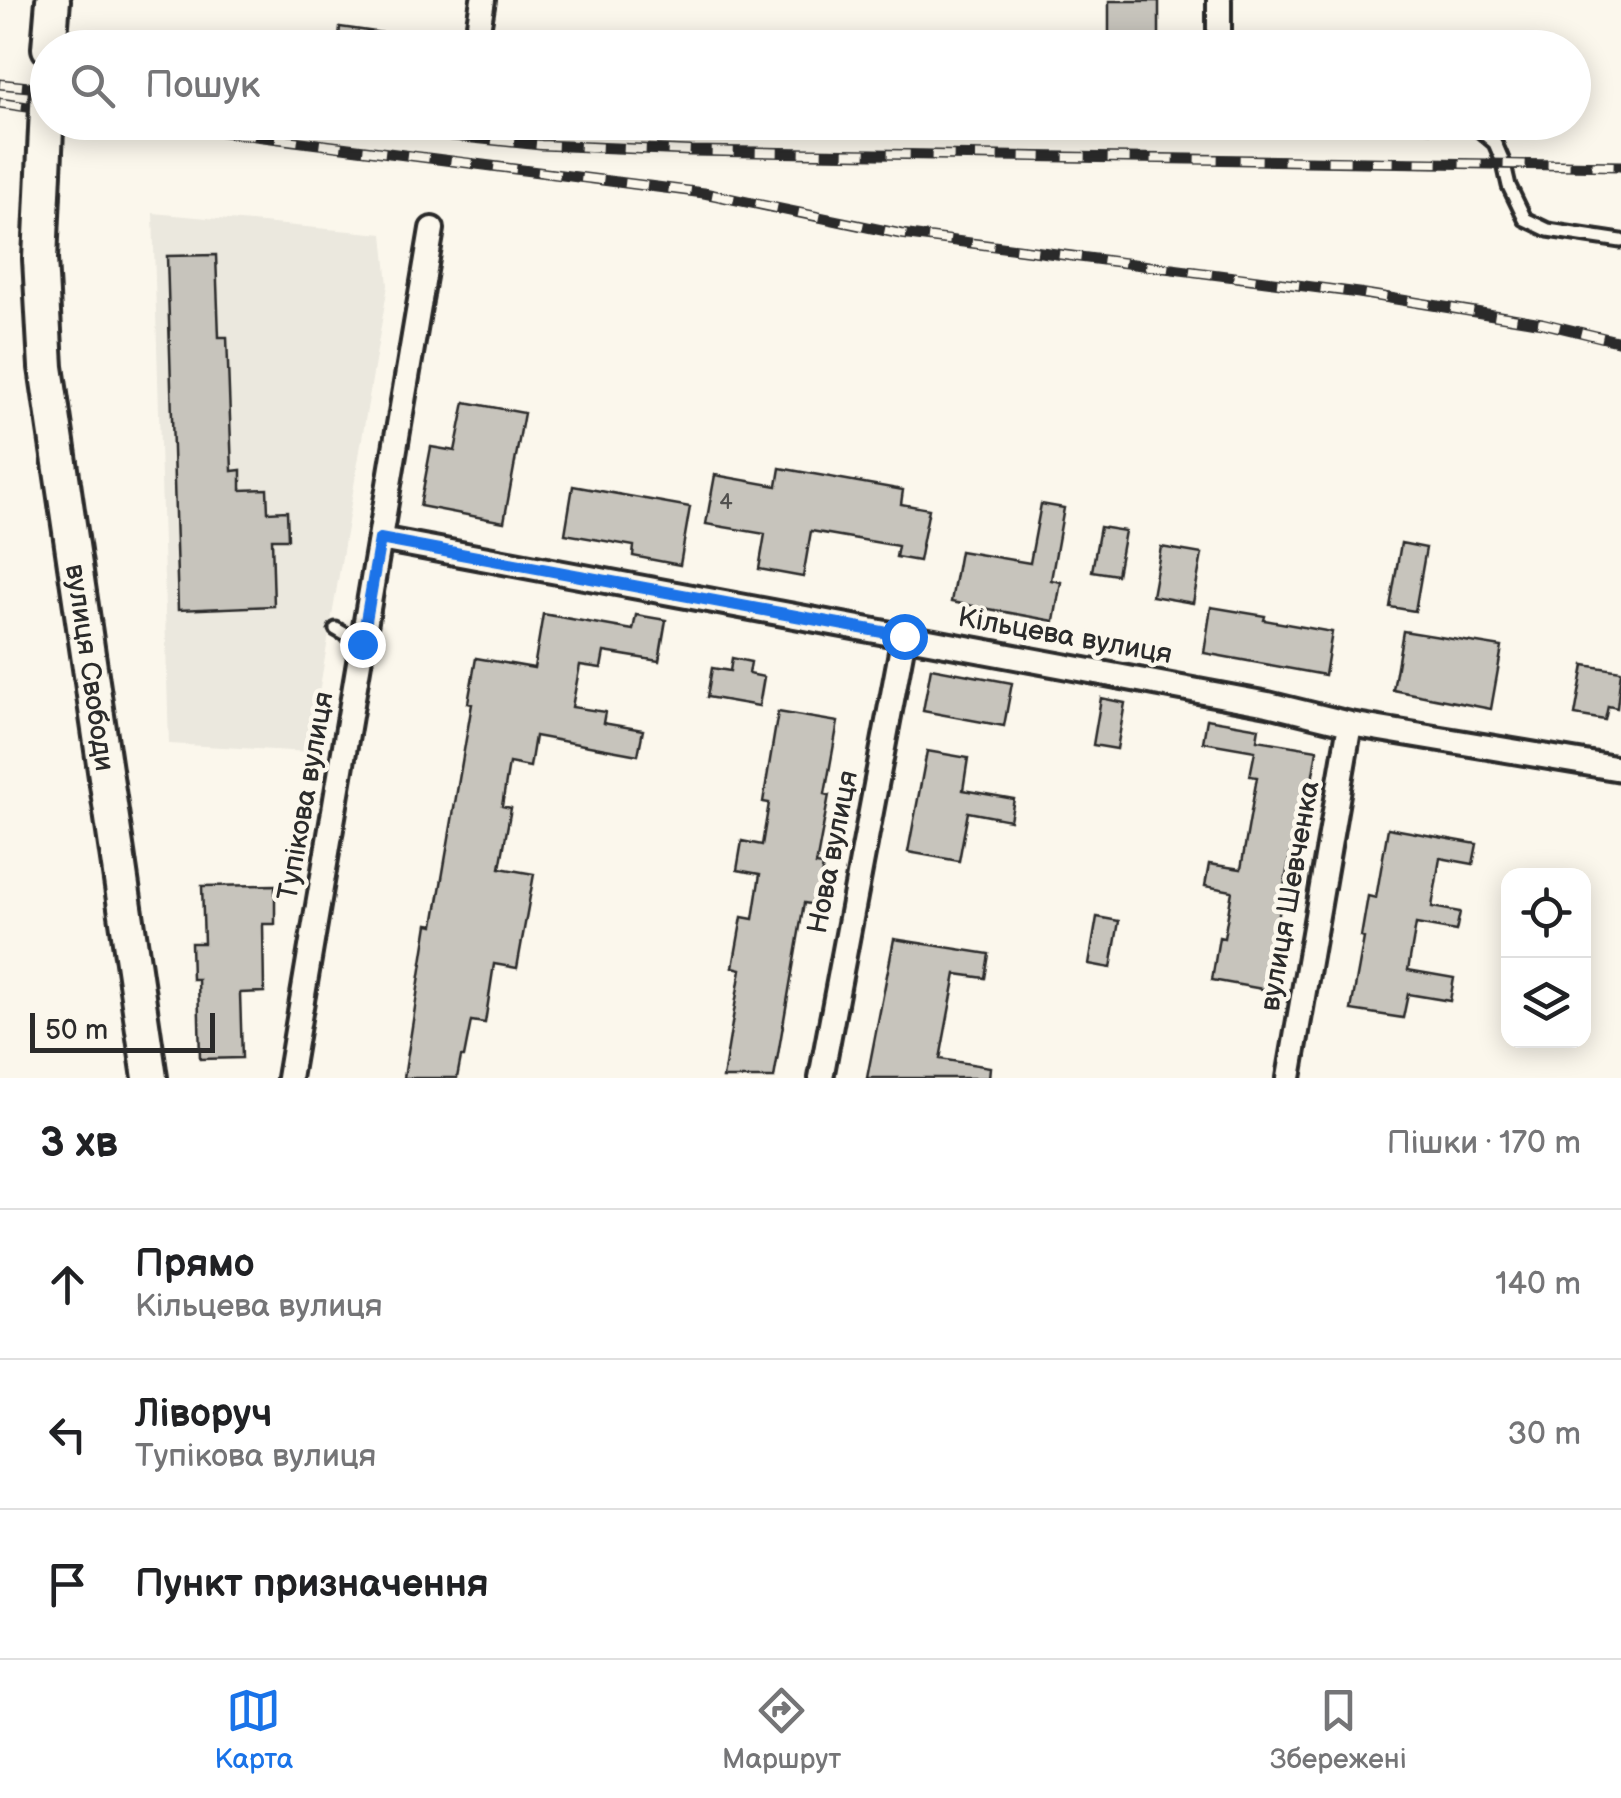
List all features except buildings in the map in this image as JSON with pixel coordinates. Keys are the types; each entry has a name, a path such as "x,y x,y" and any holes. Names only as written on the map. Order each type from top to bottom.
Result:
{"main road":[{"name":"вулиця Свободи","path":"46,140 40,259 46,367 150,1078"}],"street":[{"path":"478,30 483,0"},
{"path":"1218,30 1219,0"},
{"name":"Тупікова вулиця","path":"289,1078 432,228"},
{"name":"Кільцева вулиця","path":"380,539 1268,704 1350,724 1621,769"},
{"name":"Нова вулиця","path":"821,1078 904,636"},
{"name":"вулиця Шевченка","path":"1288,1078 1350,724"}],"lane":[{"path":"1491,140 1526,220 1548,230 1621,241"},
{"path":"336,630 362,644"}],"shaded area":[{"path":"153,213 383,234 388,285 309,752 169,744"}],"railway":[{"path":"0,84 30,87"},
{"path":"0,103 30,107"},
{"path":"287,140 704,193 901,234 1359,293 1542,323 1621,342"},
{"path":"492,140 691,151 1621,166"}],"route":[{"path":"362,644 380,539 904,636"}]}
